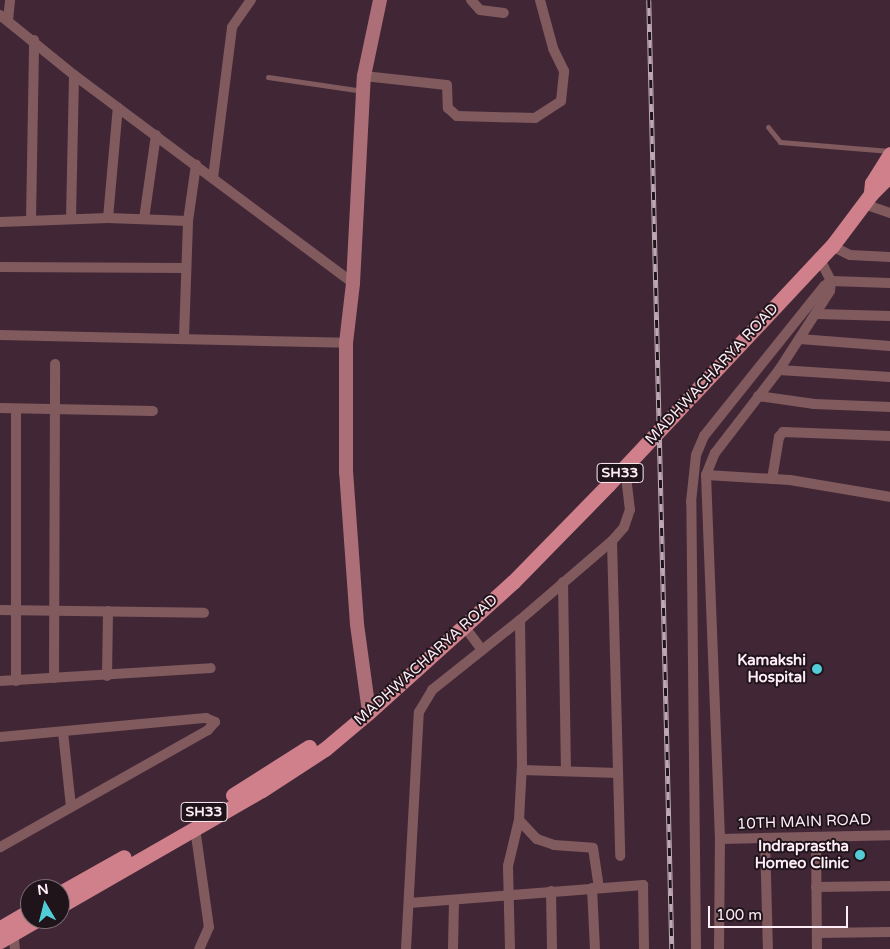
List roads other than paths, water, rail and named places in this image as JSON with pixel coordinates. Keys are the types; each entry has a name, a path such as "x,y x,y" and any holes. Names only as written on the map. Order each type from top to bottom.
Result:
{"main road":[{"name":"MADHWACHARYA ROAD","path":"867,199 872,183 890,152"},
{"name":"MADHWACHARYA ROAD","path":"70,900 262,790 324,749 369,712 514,582 625,468 832,246 867,199 890,175"},
{"name":"MADHWACHARYA ROAD","path":"70,888 239,791 319,740 346,730"},
{"path":"0,941 9,927 20,918"}],"street":[{"path":"10,0 4,18 34,40 74,75 353,283"},
{"path":"213,178 232,27 251,0"},
{"path":"369,712 357,624 346,472 346,343 353,283 364,76 380,0"},
{"path":"471,0 480,10 504,13"},
{"path":"364,76 447,85 448,108 457,116 535,118 561,102 564,71 553,48 540,0"},
{"path":"31,220 34,40"},
{"path":"71,218 74,75"},
{"path":"108,218 118,107"},
{"path":"144,219 156,136"},
{"path":"184,337 188,221 196,165"},
{"path":"867,199 890,213"},
{"path":"0,222 71,218 188,221"},
{"path":"832,246 850,255 890,256"},
{"path":"720,949 720,840 706,475 715,453 818,314 830,291 831,281 820,259"},
{"path":"0,267 186,268"},
{"path":"831,281 890,283"},
{"path":"696,949 691,502 696,455 704,436 831,281"},
{"path":"818,314 890,316"},
{"path":"0,336 184,337 346,343"},
{"path":"800,339 890,346"},
{"path":"54,678 55,364"},
{"path":"778,370 890,378"},
{"path":"758,396 814,404 890,407"},
{"path":"0,408 153,411"},
{"path":"16,409 16,681"},
{"path":"772,479 779,436 783,432 890,436"},
{"path":"406,949 419,712 432,690 520,620 612,541 624,527 630,510 625,468"},
{"path":"706,475 772,479 890,497"},
{"path":"612,541 620,856"},
{"path":"563,582 566,770"},
{"path":"0,610 204,613"},
{"path":"107,676 108,611"},
{"path":"520,620 522,770 618,773"},
{"path":"464,626 482,650"},
{"path":"0,681 107,676 211,668"},
{"path":"0,737 206,718 215,722 208,730 0,847"},
{"path":"63,732 71,807"},
{"path":"510,949 511,895 508,866 519,820 522,764"},
{"path":"519,820 537,839 554,845 593,848 596,888 595,949"},
{"path":"194,828 209,927 207,937 199,949"},
{"name":"10TH MAIN ROAD","path":"720,840 890,835"},
{"path":"816,837 817,949"},
{"path":"765,838 768,949"},
{"path":"409,903 642,885 644,949"},
{"path":"816,887 890,886"},
{"path":"551,892 552,949"},
{"path":"452,949 454,900"},
{"path":"9,927 15,949"},
{"path":"817,933 890,932"}],"lane":[{"path":"268,77 363,91"},
{"path":"768,127 780,142 890,152"}],"railway":[{"path":"649,0 672,949"}],"place":[{"name":"Kamakshi Hospital","path":"817,669"},
{"name":"Indraprastha Homeo Clinic","path":"860,855"}]}
